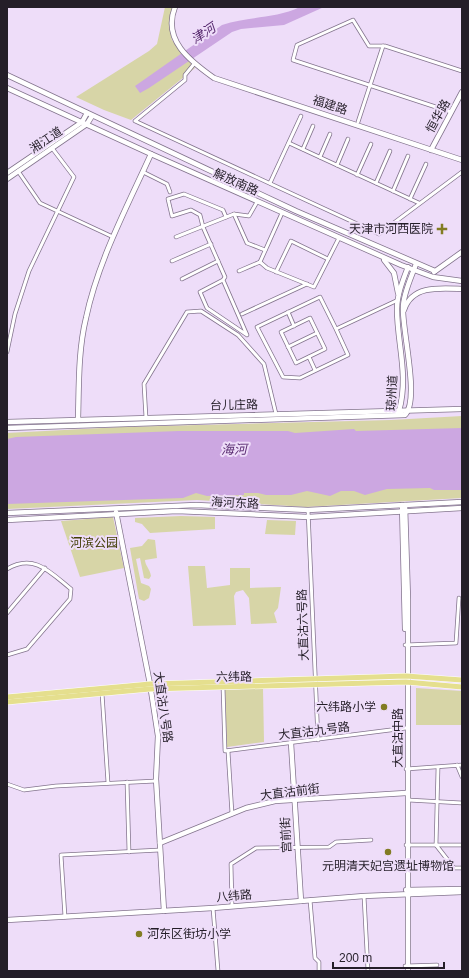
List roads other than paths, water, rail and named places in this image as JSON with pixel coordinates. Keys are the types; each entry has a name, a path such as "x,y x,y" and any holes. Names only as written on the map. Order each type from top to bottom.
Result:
{"main road":[{"name":"六纬路","path":"7,697 150,686 314,679 462,680"},
{"name":"六纬路","path":"7,702 102,693 150,686 223,687 315,685 407,679 462,687"}],"street":[{"name":"福建路","path":"175,7 170,26 173,40 194,64 214,78 462,160"},
{"path":"451,112 293,60 292,57 297,45 352,20 369,46 382,46 462,72"},
{"path":"358,122 382,46"},
{"path":"194,64 186,75 185,80 134,121 379,234 462,172"},
{"name":"解放南路","path":"7,75 92,116 410,262 435,271"},
{"name":"解放南路","path":"7,88 257,202 414,271 433,277 462,281"},
{"name":"恒华路","path":"431,150 462,92"},
{"name":"湘江道","path":"7,173 82,122 87,113"},
{"name":"湘江道","path":"7,179 87,124 92,116"},
{"path":"270,183 301,116"},
{"path":"303,149 313,126"},
{"path":"320,157 330,134"},
{"path":"337,165 348,139"},
{"path":"289,143 419,203"},
{"path":"357,175 371,144"},
{"path":"7,352 15,314 29,271 74,177 52,148"},
{"path":"376,183 390,151"},
{"path":"78,420 79,374 85,318 96,282 113,237 151,154"},
{"path":"393,191 408,156"},
{"path":"410,199 426,164"},
{"path":"18,171 40,203 113,237"},
{"path":"143,172 168,184 170,192"},
{"path":"223,280 200,292 207,308 247,335 223,280 225,277 203,227 200,215 191,210 172,216 168,199 184,194 223,210 226,217"},
{"path":"176,237 234,214 249,216 257,202"},
{"path":"240,271 260,262 282,213"},
{"path":"234,214 248,243 265,250"},
{"path":"260,262 276,272 314,287 339,238"},
{"path":"276,272 291,241 328,259"},
{"path":"172,262 211,244"},
{"path":"433,277 435,271 462,252"},
{"path":"336,329 398,300 397,284 394,273 387,262 380,256"},
{"path":"182,279 218,261"},
{"name":"琼州道","path":"410,262 398,300 397,313 403,361 400,409 398,416 405,415 409,409 410,376 403,303 416,264"},
{"path":"242,314 307,284"},
{"path":"403,314 409,300 422,290 462,289"},
{"path":"320,297 336,329 348,355 300,378 283,377 257,327 320,297"},
{"path":"146,418 144,384 187,312 201,311 238,335 264,364 276,414"},
{"path":"288,312 294,326"},
{"path":"310,318 325,349 296,363 281,332 294,326 310,318"},
{"path":"288,347 317,333"},
{"path":"309,357 315,370"},
{"name":"台儿庄路","path":"7,422 400,409 462,409"},
{"name":"台儿庄路","path":"7,428 398,416"},
{"name":"海河东路","path":"7,520 196,505 308,510 462,502"},
{"name":"大直沽中路","path":"404,505 407,679 407,910"},
{"name":"海河东路","path":"7,513 194,511 308,517 462,508"},
{"name":"大直沽六号路","path":"308,510 314,679 318,740"},
{"name":"大直沽八号路","path":"116,511 150,686 159,745 156,781 164,911"},
{"path":"7,569 16,564 28,563 45,568 71,589 70,599 27,650 7,655"},
{"path":"7,613 45,568"},
{"path":"406,645 456,643 460,598"},
{"name":"大直沽中路","path":"407,679 407,800"},
{"path":"223,687 226,751 232,814"},
{"path":"102,693 108,784"},
{"name":"大直沽九号路","path":"226,751 291,744 406,728"},
{"name":"宫前街","path":"291,744 301,901"},
{"path":"457,765 462,777"},
{"path":"407,769 438,768 462,765"},
{"path":"438,768 436,845 454,868 462,868"},
{"path":"7,784 24,790 56,786 156,781"},
{"path":"127,782 129,852"},
{"name":"大直沽前街","path":"160,843 246,808 275,801 406,793"},
{"path":"407,800 462,803"},
{"path":"232,905 231,864 256,848 329,847 336,842 371,840"},
{"path":"407,845 462,845"},
{"path":"65,917 61,855 160,850"},
{"name":"八纬路","path":"7,920 214,908 232,905 462,889"},
{"path":"421,891 412,898 407,910 407,969 437,965"},
{"name":"八纬路","path":"421,891 462,892"},
{"path":"364,896 368,971"},
{"path":"310,900 315,958 319,962 319,971"},
{"path":"214,908 218,971"}],"water":[{"name":"津河","path":"300,7 324,7 284,25 241,29 232,32 149,88 140,93 135,86 222,25 242,20 281,14"},
{"name":"海河","path":"462,428 462,490 434,490 430,488 387,489 365,495 354,491 341,491 330,496 307,491 291,495 244,493 244,495 207,496 196,493 183,498 7,504 7,439 16,437 179,431 288,431 295,433 354,429 356,431"}],"place":[{"name":"天津市河西医院","path":"442,229"},
{"name":"六纬路小学","path":"384,707"},
{"name":"元明清天妃宫遗址博物馆","path":"388,852"},
{"name":"河东区街坊小学","path":"139,934"}],"park label":[{"name":"河滨公园","path":"94,543"}]}
